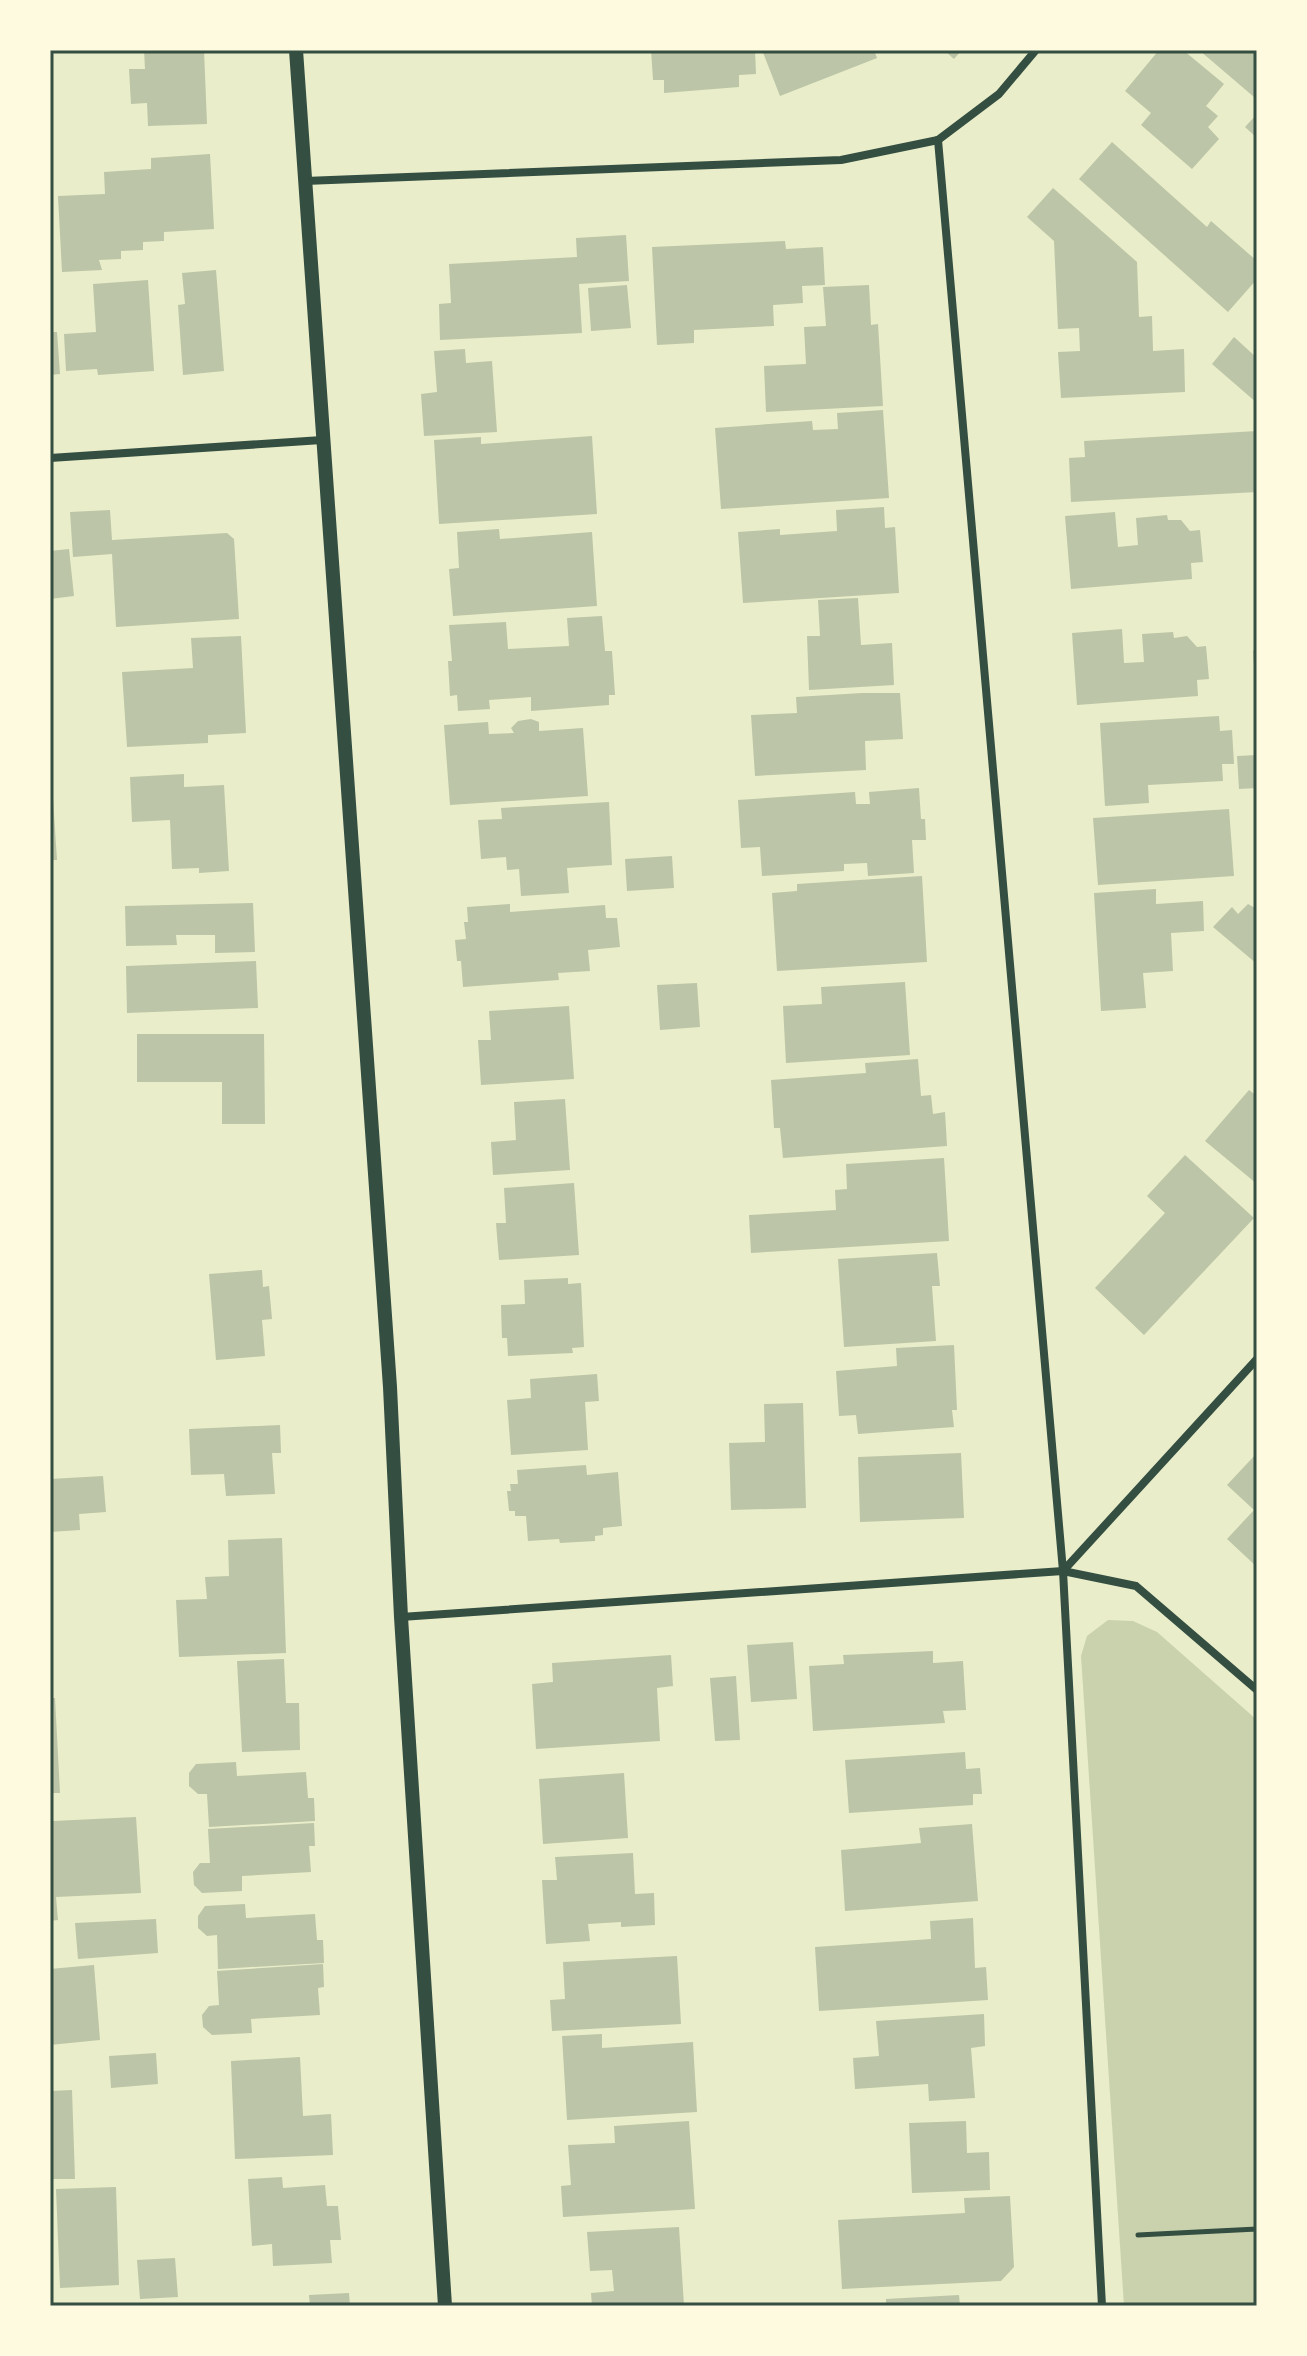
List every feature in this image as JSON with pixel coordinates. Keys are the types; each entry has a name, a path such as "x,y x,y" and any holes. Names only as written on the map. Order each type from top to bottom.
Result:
{"street":[{"path":"296,50 389,1372 401,1617 445,2306"},
{"path":"305,181 841,160 938,140 999,94 1036,50"},
{"path":"938,140 1063,1571 1102,2306"},
{"path":"50,458 322,440"},
{"path":"1063,1571 1257,1359"},
{"path":"401,1617 1063,1571 1136,1586 1257,1690"}],"path":[{"path":"1138,2235 1257,2229"}],"green space":[{"path":"1108,1620 1133,1621 1157,1632 1257,1720 1257,2306 1124,2306 1081,1656 1087,1636"}],"building":[{"path":"144,50 204,50 207,124 148,126 147,103 131,104 129,69 145,69"},
{"path":"651,50 755,50 756,74 739,75 739,87 664,93 664,80 653,80"},
{"path":"762,50 874,50 877,58 780,96"},
{"path":"944,50 962,50 954,59"},
{"path":"1159,50 1183,50 1224,84 1206,106 1218,116 1208,127 1219,139 1192,169 1141,125 1151,113 1125,91"},
{"path":"1199,50 1257,50 1257,94 1254,97"},
{"path":"1257,114 1257,138 1245,127"},
{"path":"1112,142 1207,227 1211,221 1257,261 1257,279 1228,312 1079,179"},
{"path":"210,154 214,229 164,232 164,241 143,242 143,250 121,251 121,259 99,260 102,270 62,272 58,196 105,194 104,172 151,169 151,158"},
{"path":"1053,188 1137,262 1139,317 1152,316 1153,351 1184,349 1185,392 1061,398 1058,352 1080,351 1079,328 1058,329 1054,241 1027,217"},
{"path":"626,235 629,281 579,284 582,333 440,340 439,304 451,303 449,264 577,257 576,238"},
{"path":"785,241 786,249 823,247 825,285 802,286 803,303 773,305 774,326 694,330 694,343 657,345 652,247"},
{"path":"216,270 224,371 183,375 178,305 185,304 182,273"},
{"path":"148,280 154,371 98,375 97,369 66,371 64,334 96,332 93,284"},
{"path":"627,285 631,328 591,331 588,288"},
{"path":"869,285 871,325 878,324 883,406 766,412 764,366 806,364 804,327 826,326 823,287"},
{"path":"50,332 57,332 60,374 50,375"},
{"path":"1234,337 1257,358 1257,403 1212,364"},
{"path":"465,349 466,363 492,361 497,432 424,436 421,394 437,392 434,351"},
{"path":"883,410 889,498 721,509 715,428 812,421 813,430 838,429 837,413"},
{"path":"1257,431 1257,492 1071,502 1069,458 1085,457 1084,441"},
{"path":"592,436 597,514 439,524 434,440 481,437 481,444"},
{"path":"884,507 885,528 895,527 899,593 743,603 738,532 780,529 780,535 837,531 836,510"},
{"path":"110,510 112,540 227,533 234,539 239,619 116,627 112,554 73,557 70,512"},
{"path":"1115,512 1118,547 1138,545 1136,518 1167,515 1168,520 1181,520 1190,531 1200,530 1203,562 1191,563 1192,579 1071,589 1065,516"},
{"path":"499,529 500,539 592,532 597,606 453,616 449,569 459,568 457,532"},
{"path":"69,549 74,596 50,599 50,551"},
{"path":"858,598 861,645 892,643 894,685 809,690 807,636 820,636 818,600"},
{"path":"602,616 605,651 612,651 615,695 609,695 609,705 531,711 531,697 489,700 490,709 458,711 457,695 450,696 448,661 452,661 449,625 506,622 508,649 569,646 567,618"},
{"path":"1122,629 1124,663 1144,662 1142,634 1173,632 1174,638 1187,636 1197,647 1206,646 1209,679 1197,680 1198,696 1077,705 1072,633"},
{"path":"241,636 246,733 208,735 208,743 127,747 122,672 193,668 191,638"},
{"path":"1257,650 1257,677 1255,677 1253,651"},
{"path":"900,693 903,739 865,741 866,770 755,776 751,715 797,713 796,697"},
{"path":"1219,716 1220,731 1232,730 1234,764 1222,764 1223,781 1148,785 1149,803 1105,806 1100,723"},
{"path":"531,719 539,722 539,731 583,728 588,796 450,805 444,725 488,722 489,734 514,733 511,728 518,721"},
{"path":"1257,755 1257,788 1239,789 1237,756"},
{"path":"184,774 184,787 224,785 229,871 199,873 199,868 172,869 170,820 132,822 130,777"},
{"path":"52,783 57,860 50,860"},
{"path":"919,788 926,840 912,840 914,873 868,876 867,863 844,864 844,871 762,876 760,847 741,848 738,800 855,792 856,804 870,804 869,792"},
{"path":"609,802 612,865 567,868 569,893 521,896 519,869 507,870 506,857 481,859 478,820 502,819 501,808"},
{"path":"1229,809 1234,876 1098,885 1093,818"},
{"path":"672,856 674,888 627,891 625,859"},
{"path":"922,876 927,962 777,971 772,893 797,891 797,884"},
{"path":"1156,889 1156,904 1203,901 1204,931 1171,933 1173,971 1143,973 1146,1008 1101,1011 1094,893"},
{"path":"253,903 255,952 215,953 215,935 176,935 177,945 126,946 125,906"},
{"path":"510,904 510,912 605,905 606,918 617,918 620,947 588,950 590,971 558,973 559,980 463,987 455,940 466,939 464,922 468,922 467,907"},
{"path":"1248,904 1257,909 1257,964 1213,927 1232,907 1238,914"},
{"path":"256,961 258,1008 127,1013 126,966"},
{"path":"905,982 910,1055 786,1063 783,1006 822,1004 821,987"},
{"path":"697,983 700,1027 660,1030 657,985"},
{"path":"569,1006 574,1079 481,1085 478,1040 491,1040 489,1011"},
{"path":"137,1034 264,1034 265,1124 222,1124 222,1082 137,1082"},
{"path":"918,1059 921,1096 931,1095 933,1114 945,1112 947,1146 783,1158 780,1128 774,1128 771,1080 866,1073 865,1063"},
{"path":"1249,1090 1257,1096 1257,1184 1205,1141"},
{"path":"565,1099 570,1170 493,1175 491,1142 516,1140 514,1102"},
{"path":"1185,1155 1254,1218 1144,1335 1095,1288 1165,1213 1147,1196"},
{"path":"944,1158 949,1241 751,1253 749,1215 836,1210 835,1190 847,1189 846,1164"},
{"path":"574,1183 579,1255 499,1260 496,1223 506,1223 504,1188"},
{"path":"937,1253 940,1286 932,1286 936,1341 844,1347 838,1259"},
{"path":"262,1270 263,1287 269,1286 272,1319 262,1320 265,1356 216,1360 209,1274"},
{"path":"568,1278 568,1284 581,1283 584,1347 572,1348 573,1353 508,1356 507,1338 502,1338 501,1305 525,1304 524,1280"},
{"path":"954,1345 957,1410 952,1410 954,1427 858,1434 856,1415 839,1416 836,1371 897,1366 896,1348"},
{"path":"597,1374 599,1401 585,1402 588,1450 511,1455 507,1400 531,1398 530,1379"},
{"path":"803,1403 806,1508 731,1510 729,1443 765,1442 764,1404"},
{"path":"280,1425 281,1453 272,1453 275,1494 226,1496 224,1474 191,1475 189,1429"},
{"path":"961,1453 964,1518 860,1522 858,1457"},
{"path":"1257,1453 1257,1567 1227,1539 1254,1510 1227,1485"},
{"path":"586,1465 587,1475 618,1472 622,1526 603,1528 603,1535 595,1536 595,1541 528,1541 526,1516 515,1516 515,1511 509,1511 507,1491 511,1491 510,1484 518,1484 517,1470"},
{"path":"103,1476 106,1512 79,1514 80,1530 50,1532 50,1479"},
{"path":"282,1538 286,1653 179,1657 176,1600 207,1599 205,1577 229,1576 228,1540"},
{"path":"793,1642 797,1699 751,1702 747,1645"},
{"path":"933,1651 933,1663 963,1661 966,1710 943,1711 945,1723 813,1731 809,1666 844,1664 843,1655"},
{"path":"671,1655 673,1686 657,1688 660,1741 536,1749 532,1684 553,1682 552,1663"},
{"path":"284,1659 286,1703 299,1703 300,1750 242,1752 237,1661"},
{"path":"736,1676 740,1740 715,1741 710,1678"},
{"path":"50,1698 55,1698 60,1793 50,1793"},
{"path":"965,1752 966,1769 980,1768 982,1794 973,1794 973,1805 849,1813 845,1760"},
{"path":"236,1762 237,1776 306,1772 308,1798 314,1798 315,1821 209,1827 207,1794 198,1794 189,1786 189,1773 196,1764"},
{"path":"624,1773 628,1838 543,1844 539,1779"},
{"path":"50,1811 53,1821 136,1817 141,1893 56,1897 58,1920 50,1921"},
{"path":"314,1823 315,1846 309,1846 311,1872 242,1876 242,1891 202,1893 194,1885 193,1872 200,1863 210,1863 208,1829"},
{"path":"972,1824 978,1901 845,1911 841,1850 921,1843 919,1828"},
{"path":"633,1853 635,1894 654,1893 655,1925 621,1927 621,1922 588,1924 590,1941 546,1944 542,1880 557,1880 555,1857"},
{"path":"245,1904 246,1918 315,1914 317,1940 323,1940 324,1963 218,1969 217,1935 207,1936 198,1928 198,1916 205,1906"},
{"path":"973,1918 975,1968 986,1967 988,2000 819,2011 815,1947 931,1939 930,1921"},
{"path":"156,1919 158,1953 78,1959 75,1923"},
{"path":"677,1956 681,2024 552,2031 550,2000 565,1999 563,1962"},
{"path":"323,1964 324,1987 318,1988 320,2015 251,2019 252,2033 212,2035 203,2027 202,2015 209,2006 219,2005 217,1971"},
{"path":"94,1965 100,2040 50,2045 50,1969"},
{"path":"984,2014 985,2046 971,2048 975,2098 929,2101 928,2084 855,2089 853,2058 879,2056 876,2021"},
{"path":"602,2034 602,2048 693,2042 697,2112 567,2120 562,2036"},
{"path":"156,2053 158,2084 111,2088 109,2056"},
{"path":"300,2057 303,2116 331,2114 333,2155 235,2159 231,2061"},
{"path":"72,2090 75,2179 50,2179 50,2091"},
{"path":"689,2121 695,2209 563,2217 561,2186 571,2185 568,2145 615,2143 614,2126"},
{"path":"966,2121 967,2153 989,2152 990,2190 912,2193 909,2123"},
{"path":"282,2177 283,2188 325,2185 327,2206 338,2206 341,2240 330,2240 332,2263 273,2266 272,2244 252,2246 248,2179"},
{"path":"116,2187 119,2285 60,2288 56,2189"},
{"path":"1010,2196 1014,2267 1001,2281 842,2289 838,2220 965,2213 964,2198"},
{"path":"679,2227 684,2306 592,2306 591,2293 614,2291 612,2270 590,2271 587,2232"},
{"path":"175,2258 178,2297 140,2299 137,2260"},
{"path":"349,2293 350,2306 310,2306 309,2295"},
{"path":"959,2295 960,2306 886,2306 886,2299"}]}
